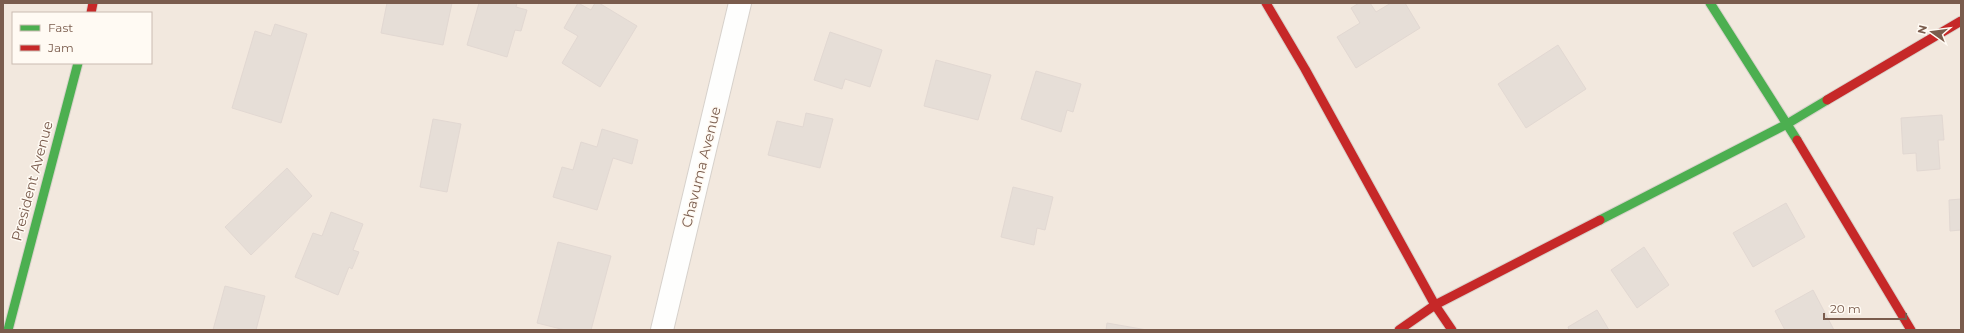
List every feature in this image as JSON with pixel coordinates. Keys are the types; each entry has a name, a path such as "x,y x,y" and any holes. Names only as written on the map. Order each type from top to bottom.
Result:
{"street":[{"name":"Chavuma Avenue","path":"662,330 740,3"},
{"path":"1266,3 1305,69 1435,305 1452,330"},
{"path":"1710,3 1787,124 1910,330"},
{"path":"1399,330 1435,305 1787,124 1961,21"},
{"name":"President Avenue","path":"8,330 78,64"}],"shaded area":[{"path":"3,3 1961,3 1961,330 3,330"}],"building":[{"path":"387,3 452,3 443,45 381,33"},
{"path":"479,3 517,3 516,7 527,10 521,31 515,30 507,57 467,45"},
{"path":"578,3 591,10 595,3 599,3 637,26 600,87 562,63 578,36 564,28"},
{"path":"1359,3 1370,3 1376,12 1391,3 1405,3 1420,28 1356,68 1337,37 1360,23 1351,8"},
{"path":"275,24 307,34 281,123 232,108 255,31 271,36"},
{"path":"830,32 882,50 870,87 845,79 842,89 814,80"},
{"path":"1558,45 1586,89 1526,128 1498,84"},
{"path":"936,60 991,75 978,120 924,106"},
{"path":"1036,71 1081,84 1073,112 1067,110 1061,132 1021,119"},
{"path":"806,113 833,119 820,168 768,155 777,121 803,127"},
{"path":"1942,115 1944,140 1938,140 1940,169 1917,171 1916,153 1903,154 1901,118"},
{"path":"433,119 461,124 447,192 420,187"},
{"path":"602,129 638,140 632,164 613,158 597,210 553,197 562,167 573,170 581,142 597,147"},
{"path":"287,168 312,196 251,255 225,227"},
{"path":"1013,187 1053,197 1045,230 1037,228 1034,245 1001,237"},
{"path":"1961,199 1961,230 1950,231 1949,200"},
{"path":"1786,203 1805,237 1753,267 1733,233"},
{"path":"331,212 363,224 353,250 359,252 352,269 349,267 338,295 295,277 313,233 322,236"},
{"path":"558,242 611,256 591,330 565,330 537,323"},
{"path":"1644,247 1669,285 1637,308 1611,270"},
{"path":"225,286 265,296 256,330 213,330"},
{"path":"1813,290 1834,330 1785,330 1775,311"},
{"path":"1597,310 1609,330 1569,330 1568,327"},
{"path":"1107,323 1147,330 1106,330"}],"traffic: fast":[{"path":"1710,3 1797,140"},
{"path":"8,330 78,64"},
{"path":"1600,220 1787,124 1827,100"}],"traffic: jam":[{"path":"91,12 93,3"},
{"path":"1266,3 1305,69 1435,305 1452,330"},
{"path":"1827,100 1961,21"},
{"path":"1797,140 1911,330"},
{"path":"1399,330 1435,305 1600,220"}]}
